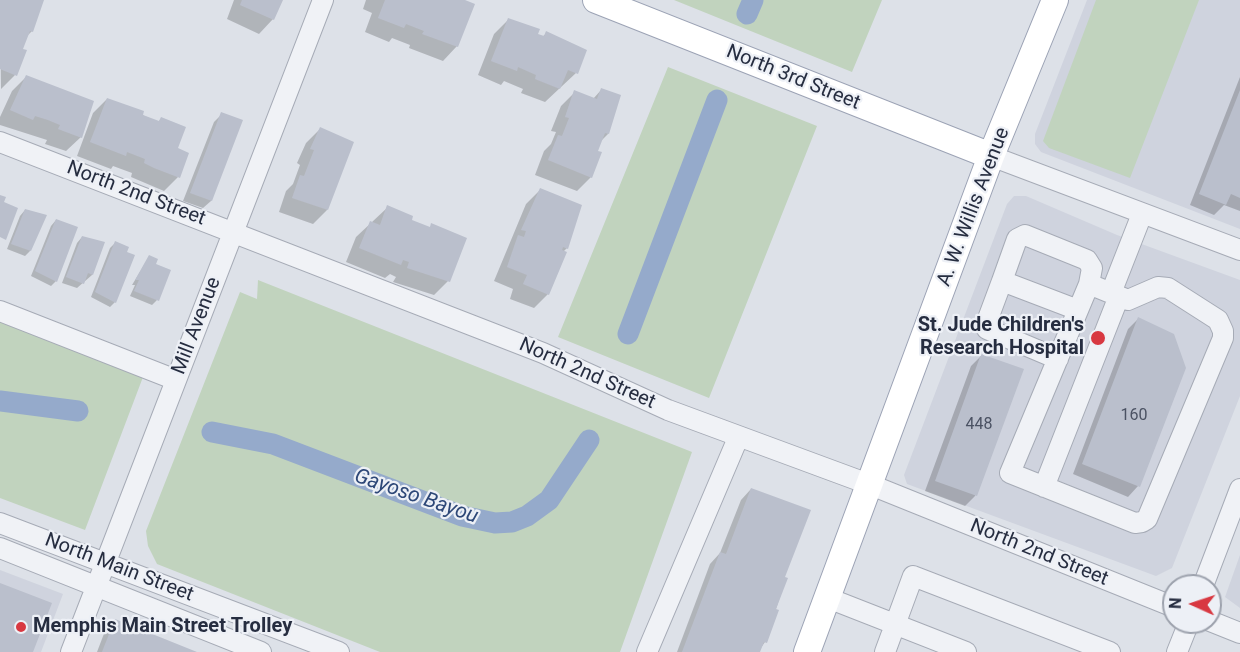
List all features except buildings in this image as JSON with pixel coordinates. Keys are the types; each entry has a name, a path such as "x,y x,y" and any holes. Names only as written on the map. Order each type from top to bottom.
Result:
{"main road":[{"name":"North 3rd Street","path":"596,0 991,156"},
{"name":"A. W. Willis Avenue","path":"807,652 871,485 991,156 1055,0"}],"street":[{"name":"Mill Avenue","path":"71,652 323,0"},
{"name":"North 2nd Street","path":"0,142 543,353 668,410 738,438 871,485 1162,602"},
{"path":"991,156 1240,250"},
{"path":"1044,487 1115,295 1142,214"},
{"path":"1058,359 987,328 986,324 1017,239 1025,235 1087,260 1092,268 1089,284 1058,359 1010,473 1135,523 1142,522 1147,519 1223,338 1218,320 1168,288 1158,287 1128,300 1089,284"},
{"path":"1002,282 1078,310"},
{"path":"0,311 176,380"},
{"path":"647,652 738,438"},
{"path":"1208,574 1240,489"},
{"name":"North Main Street","path":"0,523 339,652"},
{"name":"North Main Street","path":"0,548 259,652"},
{"path":"885,652 913,576 1110,652"},
{"path":"828,598 966,652"},
{"path":"259,652 268,625"},
{"path":"1222,626 1240,633"},
{"path":"1178,652 1185,634"}],"shaded area":[{"path":"1087,0 1240,0 1240,229 1041,152 1035,144 1035,134"},
{"name":"St. Jude Children's Research Hospital","path":"1014,196 1026,196 1117,235 1240,280 1240,396 1172,568 1156,576 907,484 904,475 1007,204"},
{"path":"1240,555 1240,608 1225,597"},
{"name":"Memphis Main Street Trolley","path":"0,570 63,594 41,652 0,652"}],"green space":[{"path":"674,0 882,0 852,72"},
{"path":"1096,0 1199,0 1130,178 1049,148 1043,141"},
{"path":"668,67 817,126 709,398 558,337"},
{"path":"258,280 692,452 620,652 380,652 157,564 148,546 146,531 240,292 257,299"},
{"path":"0,322 143,377 85,530 0,498"}],"waterway":[{"name":"Gayoso Bayou","path":"747,14 753,0"},
{"name":"Gayoso Bayou","path":"628,334 717,100"},
{"name":"Gayoso Bayou","path":"0,401 78,411"},
{"name":"Gayoso Bayou","path":"212,432 273,444 462,516 495,523 512,522 527,516 549,500 589,440"}],"place":[{"name":"St. Jude Children's Research Hospital","path":"1098,338"},
{"name":"Memphis Main Street Trolley","path":"21,627"}]}
